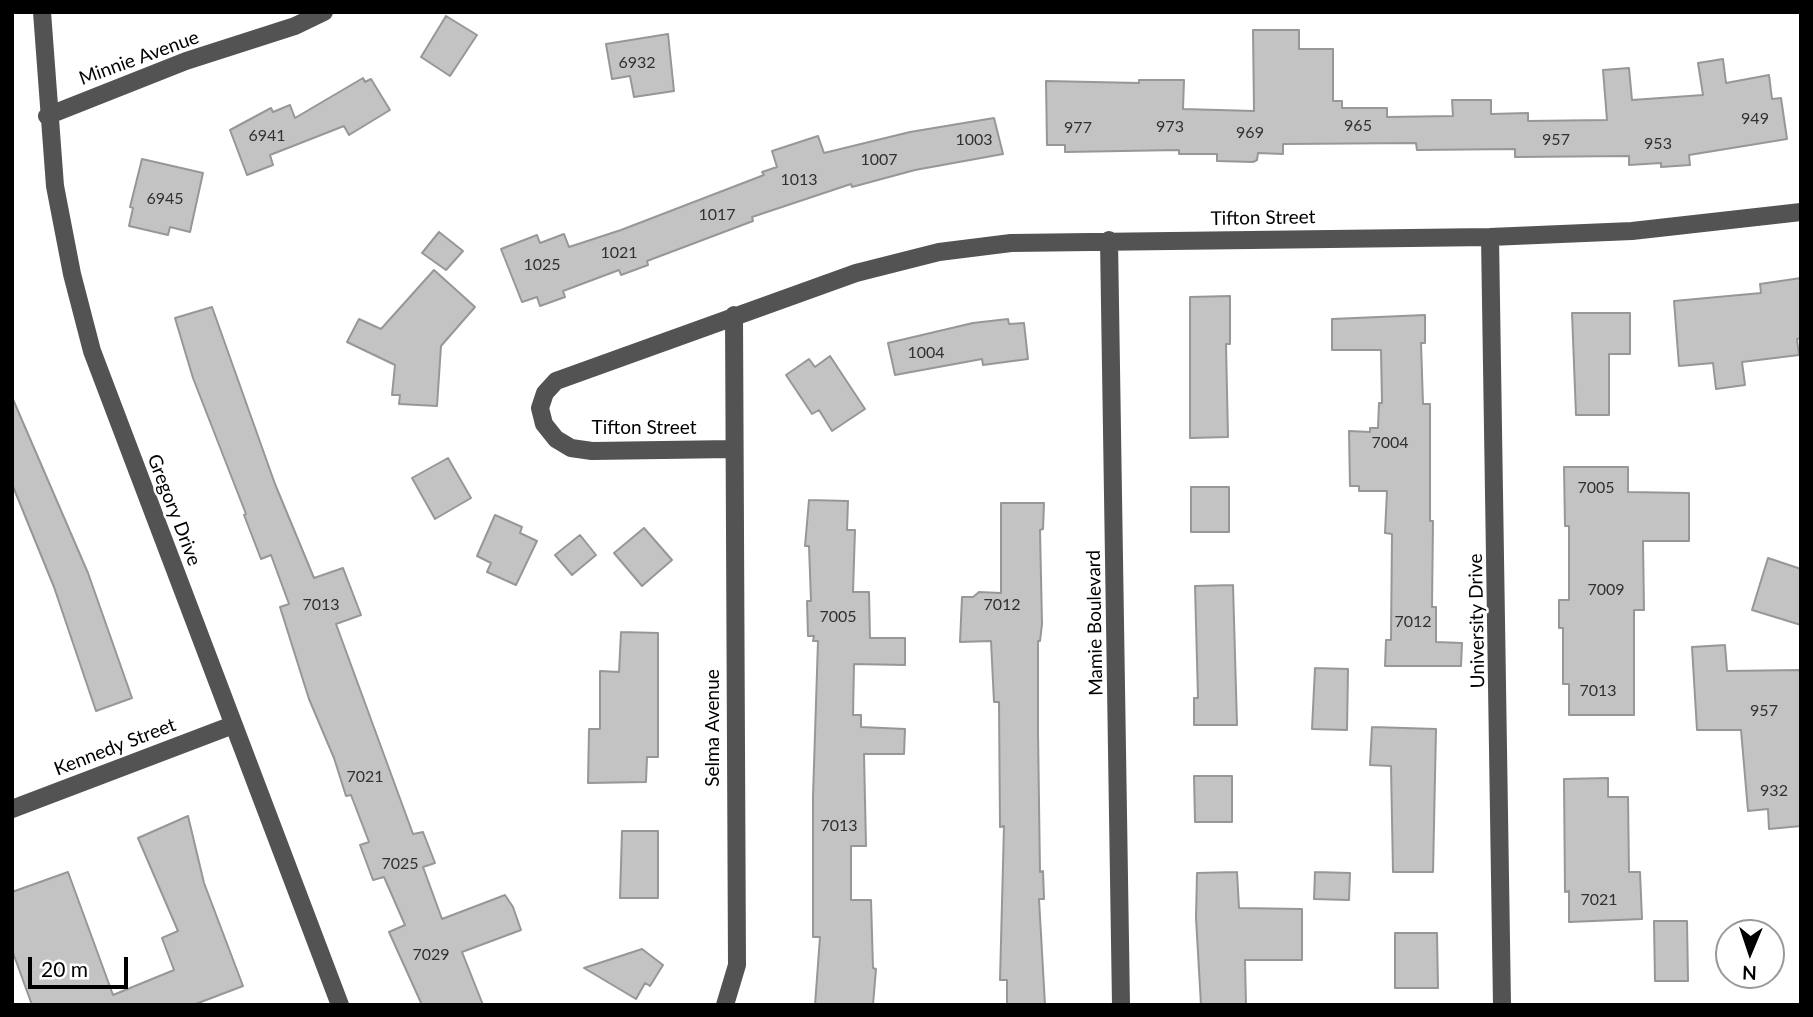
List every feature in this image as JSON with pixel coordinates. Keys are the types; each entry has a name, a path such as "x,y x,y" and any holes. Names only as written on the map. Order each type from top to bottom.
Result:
{"street":[{"name":"Gregory Drive","path":"42,12 47,116 55,186 72,274 92,351 340,1005"},
{"name":"Minnie Avenue","path":"47,116 186,61 296,26 324,12"},
{"name":"Tifton Street","path":"733,449 592,451 571,448 556,439 544,424 540,408 545,393 556,381 856,273 939,252 1011,243 1110,240 1490,237 1632,231 1801,212"},
{"name":"University Drive","path":"1490,237 1502,1005"},
{"name":"Mamie Boulevard","path":"1110,240 1121,1005"},
{"path":"733,449 734,315"},
{"name":"Selma Avenue","path":"725,1005 737,965 733,449"},
{"name":"Kennedy Street","path":"12,809 233,725"}],"building":[{"path":"446,16 477,35 450,76 421,57"},
{"path":"1253,30 1299,30 1299,49 1333,49 1333,101 1342,101 1342,108 1387,108 1387,117 1453,116 1452,100 1491,100 1491,114 1528,113 1528,121 1607,120 1603,70 1629,68 1632,100 1703,95 1698,63 1723,59 1726,83 1769,75 1772,99 1781,98 1787,139 1689,155 1690,165 1661,167 1661,163 1629,165 1629,156 1515,157 1515,149 1417,150 1416,143 1283,144 1283,154 1258,153 1257,160 1253,162 1217,161 1217,154 1179,154 1179,150 1065,152 1065,145 1047,145 1046,81 1139,83 1139,80 1184,80 1183,109 1254,111"},
{"path":"668,34 674,91 634,97 630,76 612,79 606,44"},
{"path":"363,78 365,82 371,79 390,110 349,135 344,126 270,155 273,165 247,175 230,130 271,108 273,112 290,105 295,118"},
{"path":"994,118 1003,154 915,170 852,187 851,184 752,217 753,221 647,261 648,265 621,275 619,270 563,291 565,297 540,306 537,297 522,302 501,249 537,235 540,243 564,234 569,247 621,230 764,175 762,172 777,167 772,151 818,136 824,153 910,132"},
{"path":"142,159 203,173 190,232 170,227 168,235 129,226 133,208 130,207"},
{"path":"439,232 463,251 446,270 422,253"},
{"path":"434,270 475,307 441,346 437,406 399,404 400,395 392,395 395,365 347,342 359,319 381,329"},
{"path":"1801,278 1801,338 1797,339 1799,355 1742,362 1745,385 1716,389 1713,363 1679,366 1674,301 1761,293 1760,284"},
{"path":"1230,296 1230,344 1226,344 1228,437 1190,438 1190,297"},
{"path":"212,307 275,484 314,578 343,568 361,615 336,624 413,834 423,832 435,863 423,867 442,919 505,895 513,907 521,930 462,952 483,1005 422,1005 389,932 405,925 384,877 373,880 360,845 369,842 351,795 346,796 334,758 309,699 280,607 289,604 271,555 261,559 193,378 175,318"},
{"path":"1572,313 1630,313 1630,354 1609,354 1609,415 1576,415"},
{"path":"1425,315 1425,343 1421,343 1423,404 1430,404 1432,607 1436,607 1436,642 1462,643 1461,666 1385,666 1386,640 1391,640 1392,534 1385,533 1387,491 1359,491 1359,486 1350,486 1349,431 1370,432 1370,428 1378,428 1379,403 1382,403 1381,350 1332,350 1332,319"},
{"path":"1008,319 1009,324 1024,323 1028,359 983,365 982,359 895,375 888,343 973,323"},
{"path":"830,356 865,409 832,431 819,410 812,414 786,375 809,359 815,367"},
{"path":"12,397 88,573 132,698 96,711 54,587 12,484"},
{"path":"448,458 471,498 435,519 412,478"},
{"path":"1564,467 1628,467 1628,492 1689,493 1689,541 1643,541 1644,610 1634,610 1634,715 1569,715 1569,684 1563,684 1563,628 1559,628 1559,600 1569,600 1569,526 1565,526"},
{"path":"1191,487 1229,487 1229,532 1191,532"},
{"path":"809,500 848,501 847,530 855,530 853,592 869,592 870,638 905,638 905,665 854,664 853,715 861,715 861,727 905,729 904,754 864,754 866,846 851,846 851,900 871,900 873,968 876,969 873,1005 815,1005 820,937 813,937 813,796 818,641 813,641 814,636 808,636 807,601 811,601 809,546 805,546"},
{"path":"1001,503 1044,503 1043,529 1040,530 1042,624 1038,641 1038,732 1040,872 1043,871 1044,899 1039,899 1045,1005 1007,1005 1007,980 1000,980 1004,826 1000,827 999,702 994,702 991,641 960,642 962,597 973,597 979,592 1001,593"},
{"path":"495,515 522,527 520,533 537,541 516,585 487,572 491,563 477,556"},
{"path":"644,528 672,560 642,586 614,553"},
{"path":"580,535 596,555 572,575 555,555"},
{"path":"1768,558 1801,569 1801,625 1752,610"},
{"path":"1233,585 1237,725 1194,725 1194,698 1198,698 1195,586"},
{"path":"621,632 658,633 658,757 647,757 646,782 588,783 589,729 600,729 600,671 619,672"},
{"path":"1725,645 1727,671 1801,670 1801,826 1769,829 1768,809 1748,811 1741,730 1697,730 1692,647"},
{"path":"1315,668 1348,669 1347,730 1312,729"},
{"path":"1372,727 1436,729 1433,872 1393,872 1391,766 1370,765"},
{"path":"1194,776 1232,776 1232,822 1195,822"},
{"path":"1608,778 1608,797 1628,797 1629,872 1640,872 1642,919 1569,922 1569,891 1565,892 1564,779"},
{"path":"188,816 204,883 243,986 193,1005 32,1005 12,950 12,892 68,872 113,995 174,970 162,938 178,931 138,838"},
{"path":"622,831 658,831 658,898 620,898"},
{"path":"1237,872 1239,908 1302,909 1302,960 1245,960 1246,1005 1201,1005 1196,918 1197,873"},
{"path":"1315,872 1350,873 1349,900 1314,899"},
{"path":"1654,921 1687,921 1688,981 1655,981"},
{"path":"1395,933 1437,933 1438,988 1395,988"},
{"path":"642,949 663,965 650,986 645,983 636,999 584,968"}]}
